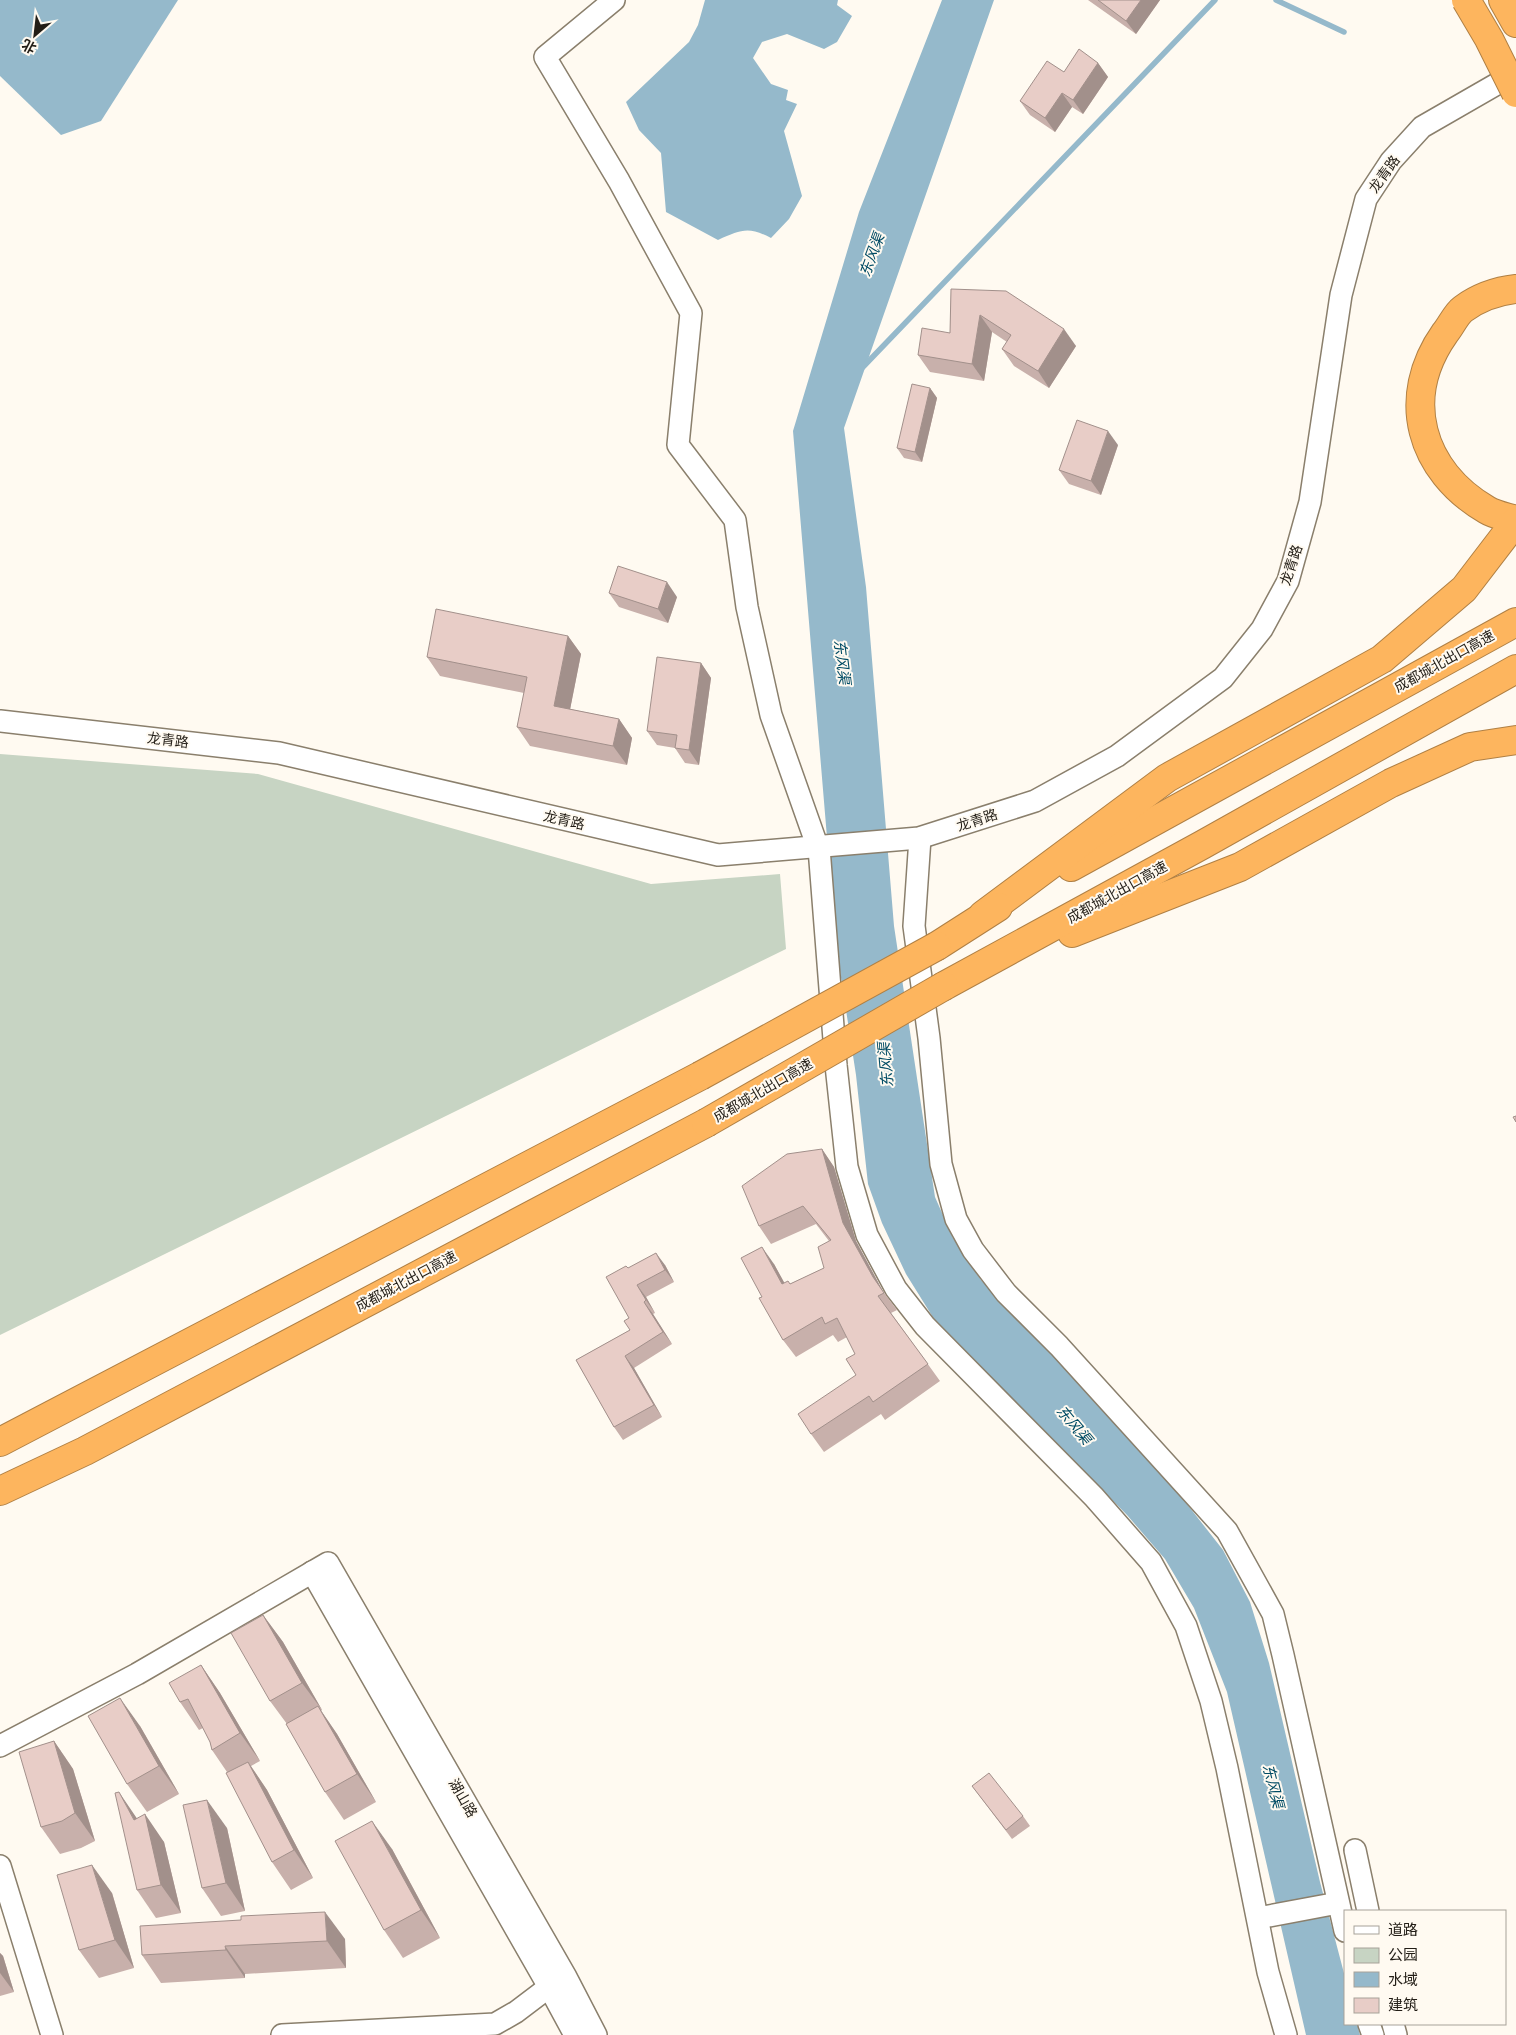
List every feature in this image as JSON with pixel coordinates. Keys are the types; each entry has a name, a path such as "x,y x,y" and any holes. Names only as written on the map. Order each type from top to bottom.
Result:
{"highway":[{"path":"1466,0 1516,93"},
{"path":"1503,0 1516,23"},
{"path":"982,915 1167,778 1382,659 1464,589 1516,520 1488,511 1455,486 1430,452 1420,418 1423,375 1435,347 1462,309 1498,291 1516,289"},
{"name":"成都城北出口高速","path":"0,1442 700,1076 937,946 982,915 1516,622"},
{"name":"成都城北出口高速","path":"0,1492 85,1451 706,1122 955,981 1516,669"},
{"path":"955,981 1240,867 1391,783 1470,748 1516,740"}],"street":[{"path":"614,0 545,57 619,181 691,313 678,445 735,520 747,607 772,715 819,848 836,1065 847,1167 867,1235 896,1289 925,1326 1094,1497 1151,1562 1186,1626 1211,1701 1268,1972 1286,2035"},
{"name":"龙青路","path":"0,721 279,753 718,856 920,838 1035,801 1117,756 1224,678 1262,629 1288,582 1310,502 1341,295 1366,199 1391,161 1422,127 1516,73"},
{"path":"920,838 914,926 930,1038 941,1164 956,1219 973,1250 1006,1294 1059,1346 1228,1531 1255,1580 1273,1614 1344,1927"},
{"path":"0,1746 137,1674 320,1567"},
{"name":"湖山路","path":"320,1567 549,1986 582,2028"},
{"name":"湖山路","path":"320,1567 566,1977 582,2028"},
{"path":"1355,1850 1368,1910"},
{"path":"0,1866 52,2035"},
{"path":"1258,1918 1338,1904"},
{"path":"282,2035 495,2024 516,2012 549,1986"}],"green space":[{"path":"0,754 258,774 651,884 780,874 786,949 0,1335"}],"water":[{"path":"0,0 178,0 101,121 61,135 0,76"},
{"path":"705,0 838,0 837,5 852,16 837,42 824,49 787,34 762,42 753,58 771,84 788,90 786,100 797,104 784,131 802,196 789,219 771,238 756,232 744,231 718,240 666,212 661,153 639,130 626,102 689,42 698,25"},
{"name":"东风渠","path":"942,0 994,0 844,428 866,587 894,926 935,1197 953,1238 981,1280 1070,1374 1183,1499 1223,1550 1250,1602 1269,1663 1320,1882 1344,1973 1344,2025 1357,2025 1360,2035 1306,2035 1227,1692 1194,1608 1165,1559 1127,1515 934,1319 906,1274 882,1223 868,1184 856,1075 836,945 793,431 859,212"}],"building":[{"path":"1098,0 1141,0 1126,21"},
{"path":"1079,49 1098,63 1073,100 1062,93 1045,118 1020,101 1047,61 1064,72"},
{"path":"951,289 1006,291 1064,329 1038,371 1002,349 1011,335 980,315 972,364 918,355 922,328 950,333"},
{"path":"912,384 930,388 915,452 897,448"},
{"path":"1077,420 1108,431 1091,481 1059,470"},
{"path":"618,566 667,582 658,609 609,593"},
{"path":"436,609 568,636 554,706 619,719 613,746 517,727 527,677 427,657"},
{"path":"657,657 701,663 689,750 675,748 677,735 647,731"},
{"path":"822,1149 843,1223 884,1293 878,1296 928,1364 873,1402 869,1396 811,1434 798,1414 856,1375 846,1359 855,1354 837,1318 825,1324 822,1317 783,1340 759,1298 762,1297 741,1258 762,1247 782,1284 788,1281 790,1284 824,1268 818,1247 831,1240 803,1206 759,1226 742,1186 787,1154"},
{"path":"656,1253 665,1270 637,1285 646,1300 644,1302 663,1332 625,1356 654,1405 614,1427 576,1360 630,1330 624,1321 629,1318 606,1277"},
{"path":"263,1615 302,1683 270,1701 231,1633"},
{"path":"201,1665 240,1733 212,1750 210,1742 188,1699 180,1702 169,1683"},
{"path":"120,1698 159,1766 127,1784 88,1716"},
{"path":"318,1706 357,1774 325,1792 286,1724"},
{"path":"54,1741 75,1813 62,1821 41,1827 19,1752"},
{"path":"248,1762 294,1850 272,1862 226,1773"},
{"path":"989,1773 1023,1816 1006,1830 972,1786"},
{"path":"119,1792 134,1820 145,1814 161,1885 137,1890 115,1793"},
{"path":"207,1800 226,1883 202,1888 183,1805"},
{"path":"372,1821 421,1910 384,1930 335,1841"},
{"path":"92,1865 115,1940 79,1950 57,1875"},
{"path":"325,1912 327,1941 225,1946 226,1950 142,1955 140,1926 241,1920 241,1916"}],"waterway":[{"path":"863,367 1215,0"},
{"path":"1276,0 1344,32"}]}
